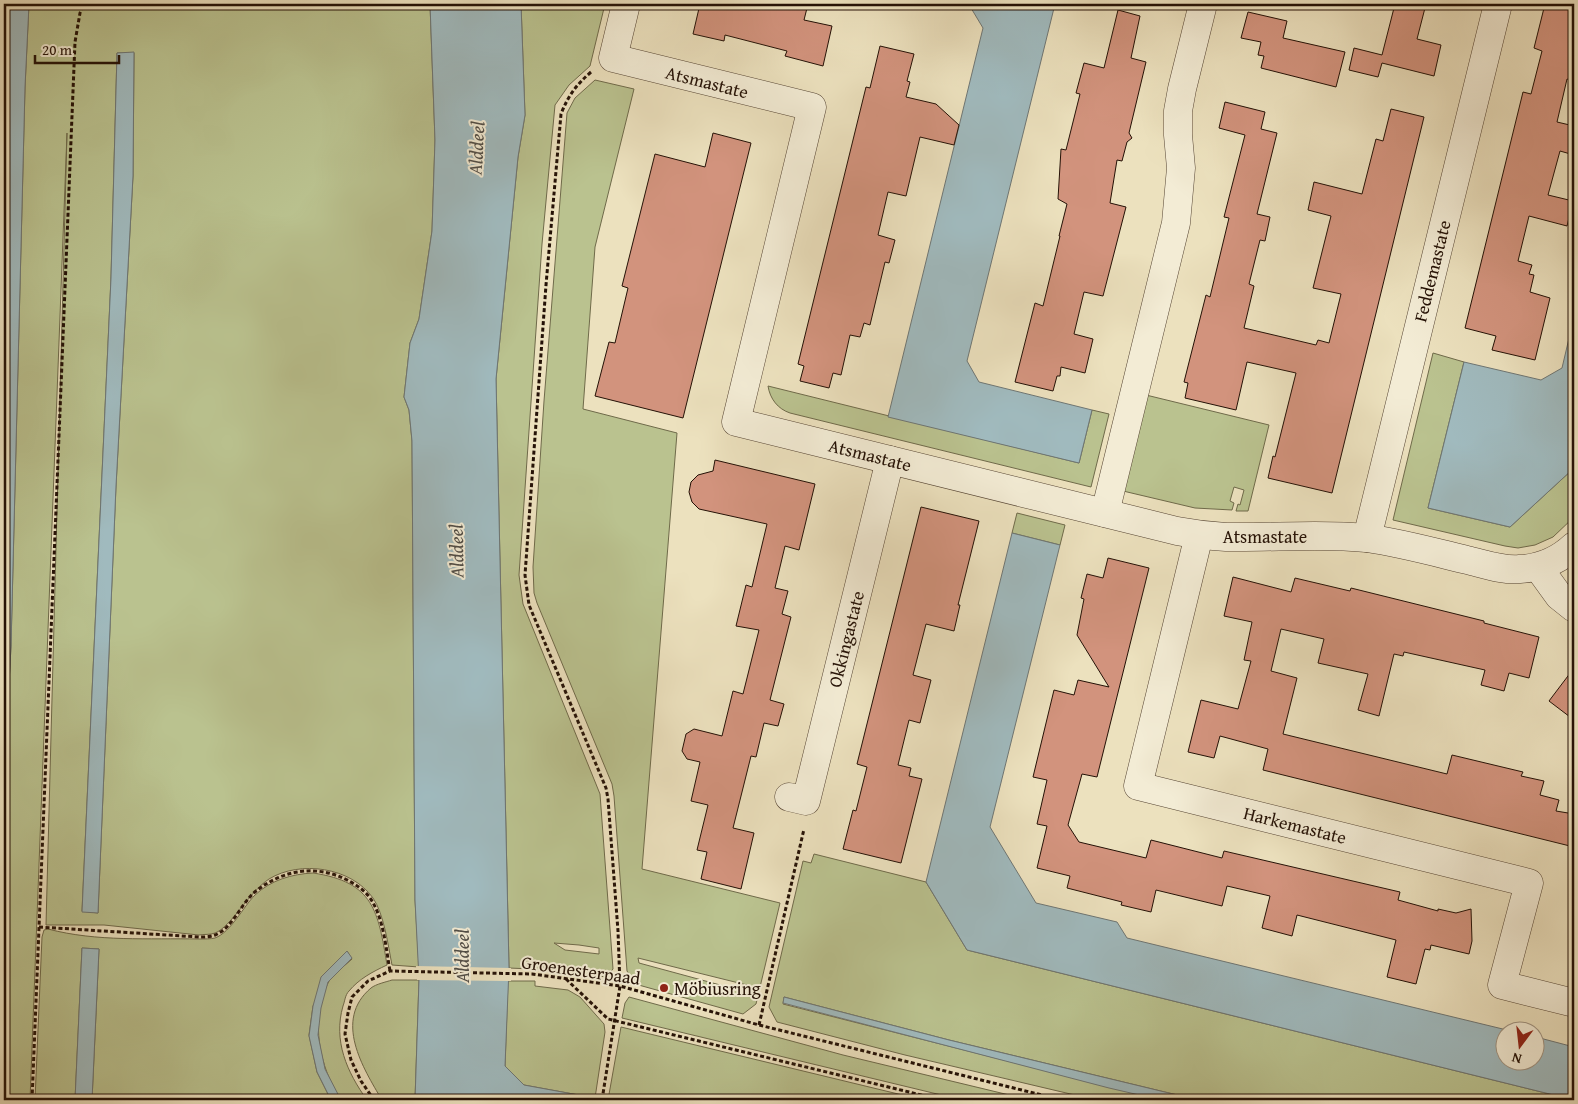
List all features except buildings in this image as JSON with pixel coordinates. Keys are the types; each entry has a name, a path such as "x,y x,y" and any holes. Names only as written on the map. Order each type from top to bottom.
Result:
{"street":[{"path":"613,58 626,4"},
{"path":"1105,513 1176,223 1181,168 1178,111 1203,4"},
{"name":"Feddemastate","path":"1367,538 1498,4"},
{"name":"Atsmastate","path":"613,58 812,107 736,422 1177,531 1226,537 1334,536 1367,538 1494,567 1518,570 1538,567 1556,561 1574,546"},
{"name":"Okkingastate","path":"798,799 890,460"},
{"name":"Harkemastate","path":"1199,534 1138,786 1529,883 1502,985 1574,1003"},
{"path":"1538,567 1559,596 1574,608"}],"path":[{"path":"32,1100 74,52 80,13 84,4"},
{"path":"602,1100 620,986 618,931 606,788 529,605 525,575 546,285 561,114 566,99 580,82 598,67 613,58"},
{"path":"759,1025 804,830 798,799"},
{"path":"39,927 199,937 214,936 224,930 254,893 270,881 299,871 313,870 339,876 362,889 372,900 383,934 390,971 368,981 352,996 345,1034 351,1060 361,1081 374,1100"},
{"name":"Groenesterpaad","path":"390,971 412,973 532,974 620,986 759,1025 1062,1100"},
{"path":"566,979 601,1014 614,1021 942,1100"}],"green space":[{"path":"29,4 430,4 435,140 432,231 419,319 410,343 404,397 409,410 412,441 415,900 419,967 392,965 383,921 377,905 363,888 352,879 339,873 310,868 281,873 269,879 254,892 227,924 211,934 199,935 104,925 46,925 67,133 30,1100 4,1100 4,778 11,646 25,87","holes":["117,53 134,53 133,176 116,486 98,913 82,911 111,278"]},
{"path":"521,4 605,4 590,66 569,85 555,105 542,244 519,575 523,604 600,794 613,969 606,977 555,970 509,968 496,379 518,157 525,115","holes":["554,943 599,948 599,954 565,950"]},
{"path":"595,80 634,89 595,247 583,409 677,433 642,869 780,903 756,1004 743,1014 635,984 627,971 612,784 534,593 533,567 544,401 567,113 575,98","holes":["638,958 747,985 746,992 639,963"]},
{"path":"1433,353 1464,362 1428,508 1510,527 1574,468 1574,517 1553,537 1535,545 1518,548 1393,520"},
{"path":"768,386 1079,463 1092,410 1109,414 1091,487 790,413 775,403"},
{"path":"1146,395 1269,425 1248,511 1236,511 1238,504 1240,505 1244,490 1234,487 1230,501 1234,503 1232,510 1195,508 1123,491"},
{"path":"1017,513 1065,525 1060,545 1012,533"},
{"path":"814,854 926,882 967,950 1574,1100 1198,1100 949,1040 784,997 783,1004 1161,1100 1096,1100 905,1055 777,1022 769,1007 803,861 811,863"},
{"path":"313,873 333,877 361,892 376,915 380,929 387,965 366,976 349,991 345,998 340,1019 341,1044 344,1056 353,1078 367,1100 341,1100 327,1073 319,1043 319,1012 322,997 330,980 352,959 347,951 313,1006 309,1035 317,1072 331,1100 92,1100 99,949 82,948 75,1100 35,1100 42,937 44,930 48,929 104,938 215,938 232,925 250,900 268,885 290,876"},
{"path":"392,980 419,980 415,1100 382,1100 367,1074 355,1044 354,1014 360,1001 371,988"},
{"path":"508,981 535,981 535,986 568,990 580,997 604,1024 605,1032 595,1098 524,1085 505,1066"},
{"path":"629,997 843,1055 1030,1100 962,1100 622,1018 625,1003"},
{"path":"621,1027 923,1100 608,1100"}],"water":[{"path":"4,4 29,4 25,87 11,646 4,778"},
{"name":"Alddeel","path":"430,4 521,4 525,115 518,157 496,379 509,968 505,1066 524,1085 606,1100 415,1100 419,980 415,900 412,441 409,410 404,397 410,343 419,319 432,231 435,140"},
{"path":"954,4 1055,4 967,361 979,382 1092,410 1079,463 888,417 983,28 971,8"},
{"path":"134,52 133,176 116,486 98,913 82,912 111,278 117,53"},
{"path":"1574,317 1574,468 1510,527 1428,508 1464,362 1541,380 1562,368"},
{"path":"1012,533 1060,545 990,827 1036,903 1117,922 1127,938 1496,1027 1496,1072 1546,1072 1546,1040 1574,1047 1574,1100 967,950 926,882"},
{"path":"82,948 99,949 92,1100 75,1100"},
{"path":"347,951 352,958 328,982 321,1008 318,1035 325,1069 341,1100 331,1100 317,1072 309,1036 313,1006 321,977"},
{"path":"784,997 949,1040 1198,1100 1161,1100 1109,1088 783,1003"}],"pier":[{"path":"416,966 511,968 511,981 417,980"}],"place":[{"name":"Möbiusring","path":"664,988"}]}
